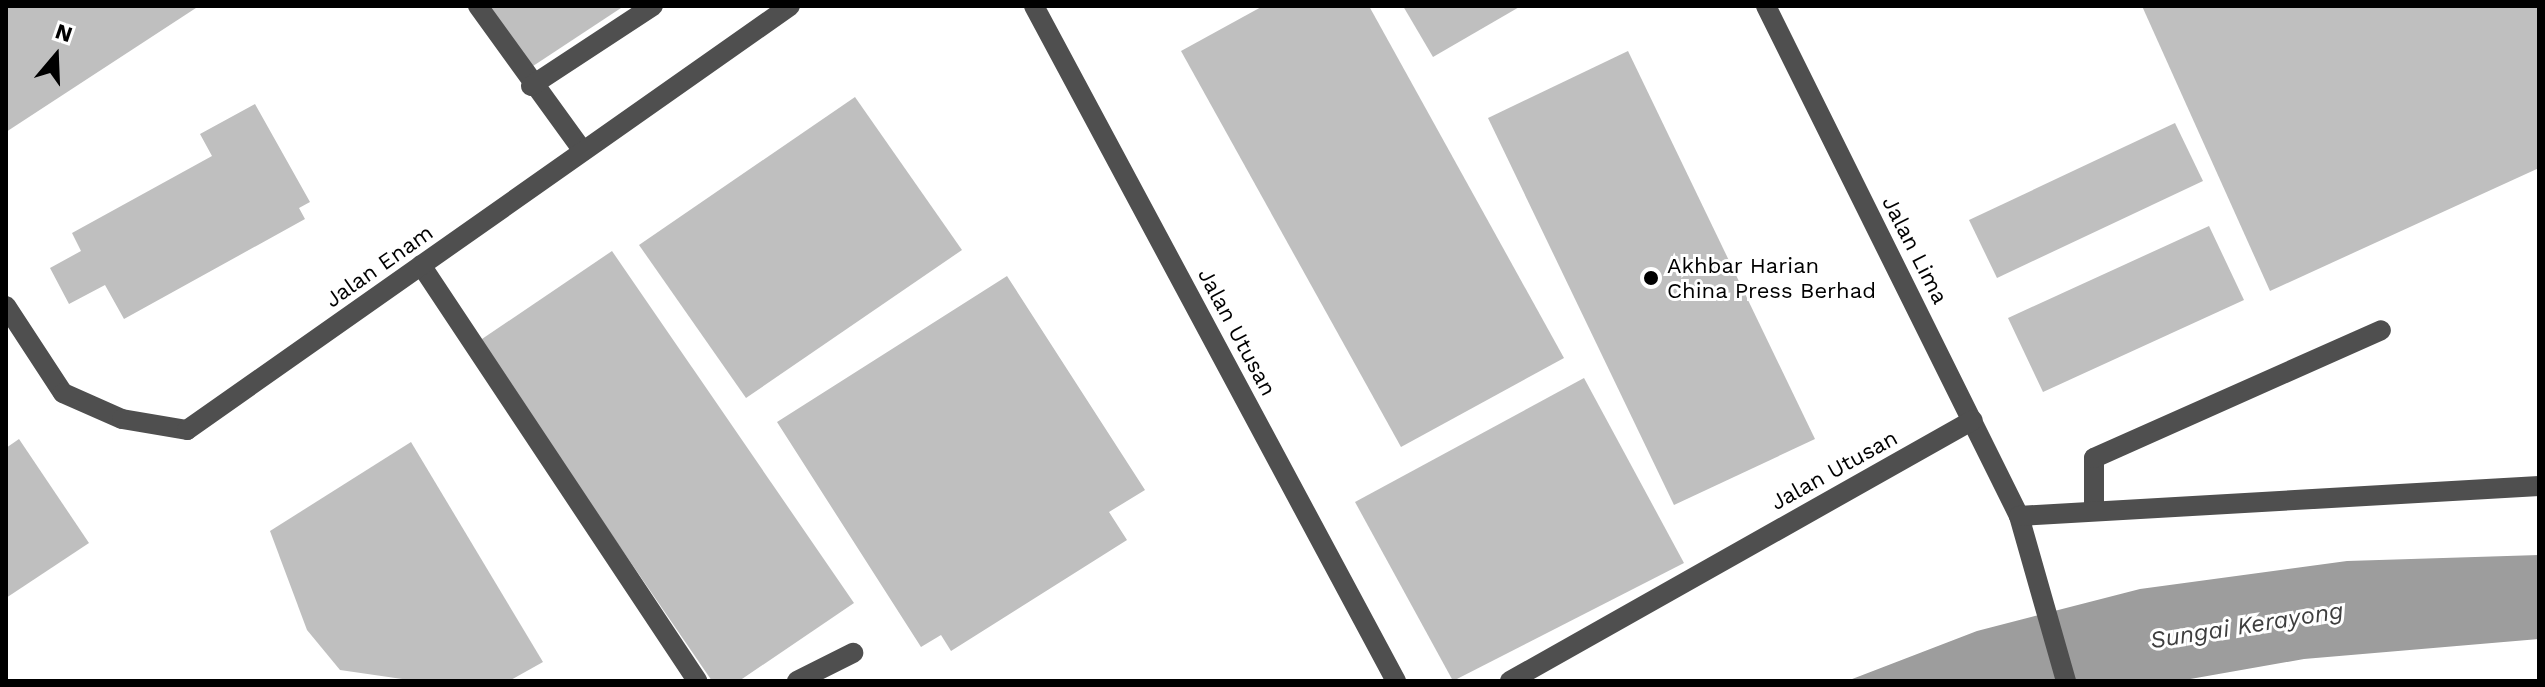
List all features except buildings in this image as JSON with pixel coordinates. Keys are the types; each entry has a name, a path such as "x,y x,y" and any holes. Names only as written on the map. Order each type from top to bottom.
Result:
{"street":[{"path":"478,6 531,86 583,151"},
{"path":"531,86 653,6"},
{"name":"Jalan Enam","path":"6,306 63,393 122,419 187,430 790,6"},
{"name":"Jalan Lima","path":"1766,6 2019,516 2066,681"},
{"name":"Jalan Utusan","path":"1042,9 1396,681"},
{"path":"421,265 697,681"},
{"path":"2094,507 2094,458 2381,330"},
{"name":"Jalan Utusan","path":"1510,681 1973,420"},
{"path":"2019,516 2094,507 2539,486"},
{"path":"797,681 853,653"}],"water":[{"name":"Sungai Kerayong","path":"2539,555 2539,639 2304,659 2179,681 1847,681 1977,631 2140,589 2347,561"}],"place":[{"name":"Akhbar Harian China Press Berhad","path":"1651,278"}]}
